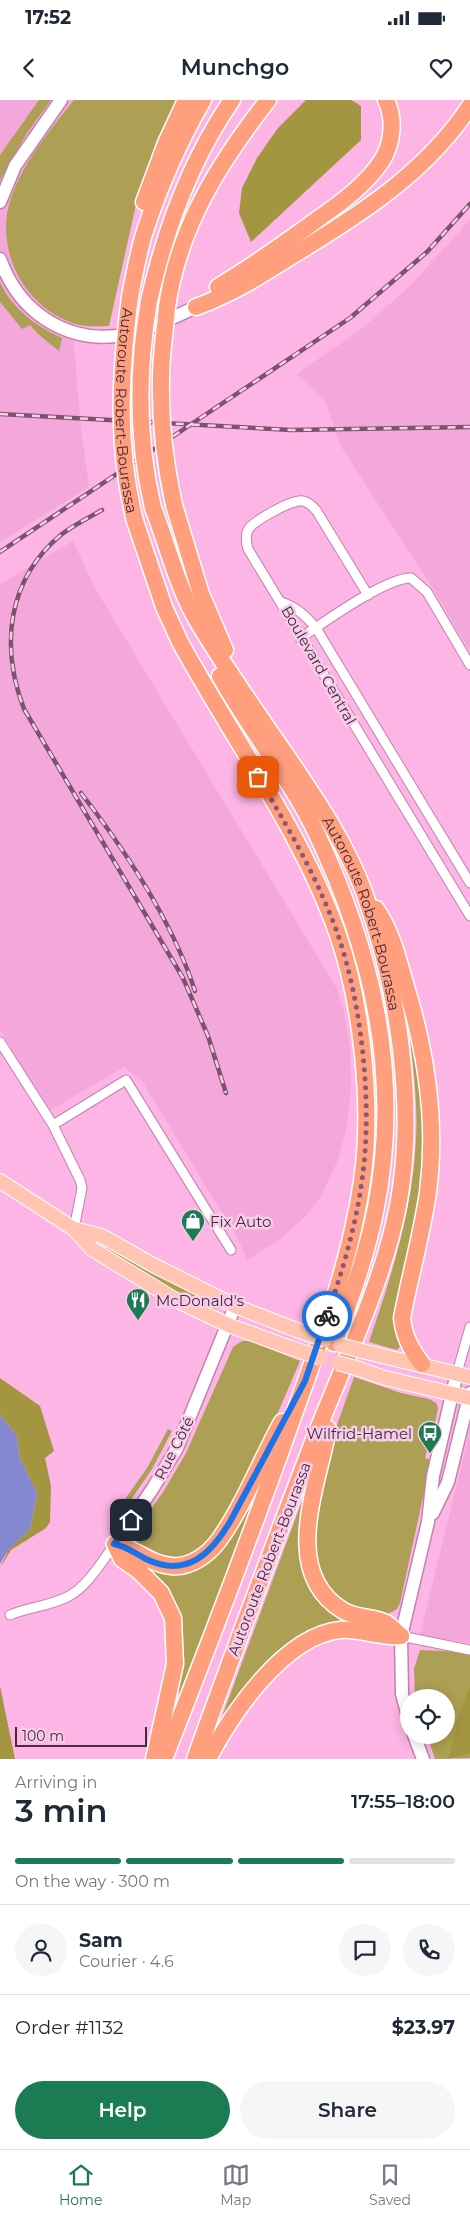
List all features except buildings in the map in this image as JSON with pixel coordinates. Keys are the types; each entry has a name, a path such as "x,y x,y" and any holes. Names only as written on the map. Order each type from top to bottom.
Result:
{"highway":[{"path":"126,296 146,197 166,143 186,100"},
{"name":"Autoroute Robert-Bourassa","path":"164,1759 218,1619 305,1381 349,1245 362,1180 365,1104 357,1015 345,960 320,892 282,817 210,697 164,607 135,521 124,465 121,386 126,296 155,201 189,125 203,100"},
{"path":"233,679 223,644 201,594 174,505 164,452 160,401 167,307 180,250 201,199 229,151 268,100"},
{"path":"196,307 215,289 340,204 370,176 382,161 390,144 392,125 390,108 386,100"},
{"name":"Autoroute Robert-Bourassa","path":"195,1759 327,1405 362,1320 398,1206 405,1154 405,1089 398,1028 382,955 364,893 345,849 320,804 233,679 199,623 175,573 153,508 145,469 140,415 142,358 149,301 159,257 180,194 210,135 232,101"},
{"path":"196,307 222,298 364,209 431,156 448,138 470,106"},
{"path":"199,623 219,673 315,829 359,938 372,988 380,1031 386,1099 384,1146 376,1207 360,1272 336,1337"},
{"path":"210,697 266,768 337,881"},
{"path":"364,893 382,918 401,970 418,1028 429,1091 432,1127 428,1193 402,1318 404,1333 411,1349 422,1364"},
{"path":"114,1544 128,1547 146,1559 171,1566 193,1562 210,1550 219,1540 231,1520 305,1381"},
{"path":"327,1405 328,1430 308,1526 311,1566 320,1587 333,1603 344,1611 358,1617 386,1623 400,1636"},
{"path":"114,1544 122,1559 139,1571 161,1593 172,1618 175,1632 175,1664 154,1759"},
{"path":"208,1759 220,1736 248,1698 272,1670 303,1643 316,1636 342,1630 385,1637 400,1636"}],"main road":[{"path":"0,1182 74,1229 92,1249 115,1265 174,1299 228,1325 288,1347 359,1369 451,1394 470,1396"},
{"path":"74,1229 102,1236 153,1265 235,1306 298,1331 336,1337 366,1352 464,1375"}],"street":[{"path":"0,202 15,166 61,100"},
{"path":"0,259 12,286 24,303 54,325 73,332 104,336 131,333 171,320 196,307"},
{"path":"281,602 248,549 246,541 247,531 252,524 293,501 302,500 316,510 368,595"},
{"path":"300,638 368,595 401,578 411,578 427,592 470,665"},
{"name":"Boulevard Central","path":"281,602 292,606 306,616 316,628 470,883"},
{"name":"Boulevard Central","path":"281,602 300,638 470,916"},
{"path":"421,836 436,827"},
{"path":"0,1042 53,1125 80,1180 82,1188 74,1229"},
{"path":"53,1125 126,1080 231,1250"},
{"name":"Rue Côté","path":"10,1615 24,1609 67,1597 78,1590 114,1544 153,1488 177,1448 235,1306"},
{"path":"402,1689 400,1636 428,1522 433,1476 451,1394 464,1375 470,1327"},
{"path":"428,1522 448,1482 470,1396"},
{"path":"400,1636 470,1650"},
{"path":"417,1744 423,1759"}],"shaded area":[{"path":"0,100 165,100 101,235 73,332 80,419 89,487 0,542"},
{"path":"39,100 51,100 27,133 0,180 0,155"},
{"path":"74,100 178,100 161,133 137,200 109,326 79,325 62,319 47,309 34,297 14,268 6,233 7,214 17,183 34,153"},
{"path":"306,100 351,100 361,106 361,140 251,242 239,213 242,188 257,158 278,128"},
{"path":"470,220 470,651 432,587 340,445 326,403 297,374 364,327 411,285"},
{"path":"0,282 11,300 26,316 62,338 59,351 40,336 30,325 22,329 0,302"},
{"path":"73,541 96,590 337,989 344,1012 350,1046 351,1086 347,1126 337,1162 321,1196 306,1216 277,1242 247,1260 239,1241 142,1081 124,1067 49,1111 0,1030 0,584"},
{"path":"414,1028 427,1133 402,1344 397,1350 369,1342 400,1243 414,1165 416,1111 409,1029"},
{"path":"107,1246 216,1305 217,1309 213,1310 151,1279 105,1249"},
{"path":"242,1341 250,1341 300,1361 270,1431 223,1525 202,1553 175,1560 144,1552 137,1543 136,1531 165,1489 186,1453 233,1347"},
{"path":"354,1377 401,1393 429,1399 436,1403 438,1408 430,1450 427,1450 425,1458 431,1460 400,1603 397,1609 384,1616 351,1609 323,1584 313,1547 325,1459"},
{"path":"0,1378 40,1406 54,1451 45,1458 51,1486 50,1522 46,1528 11,1550 0,1568 8,1550 30,1529 37,1493 19,1456 17,1436 0,1415"},
{"path":"168,1429 172,1431 152,1469 128,1504 123,1502 147,1468"},
{"path":"470,1431 470,1643 420,1635"},
{"path":"253,1487 259,1488 180,1693 175,1692 180,1657 144,1569 147,1565 196,1566"},
{"path":"302,1501 307,1503 307,1566 356,1620 329,1626 227,1716 223,1714"},
{"path":"420,1650 470,1652 470,1758 435,1759 430,1744 455,1744 455,1689 415,1689 414,1669"},
{"path":"0,1686 15,1759 0,1759"},
{"path":"470,1686 470,1753 448,1759 452,1744 455,1744 455,1732 461,1708"}],"water":[{"path":"0,1415 17,1436 19,1456 37,1493 30,1529 8,1550 0,1564"}],"railway":[{"path":"0,552 350,318 427,252 470,204"},
{"path":"0,414 291,430 470,427"},
{"path":"102,510 62,534 29,571 19,593 13,615 11,638 16,685 24,709 183,978 208,1036 226,1093"},
{"path":"81,793 131,863 161,913 186,965 195,991"}],"way so far":[{"path":"258,777 305,859 324,900 345,960 354,997 359,1033 365,1104 365,1154 357,1209 349,1245 327,1316"}],"place":[{"name":"Fix Auto","path":"193,1242"},
{"name":"McDonald's","path":"138,1321"},
{"name":"Wilfrid-Hamel","path":"430,1454"}],"route":[{"path":"131,1520 114,1544 128,1547 146,1559 160,1564 182,1566 193,1562 210,1550 219,1540 231,1520 305,1381 327,1316"}]}
